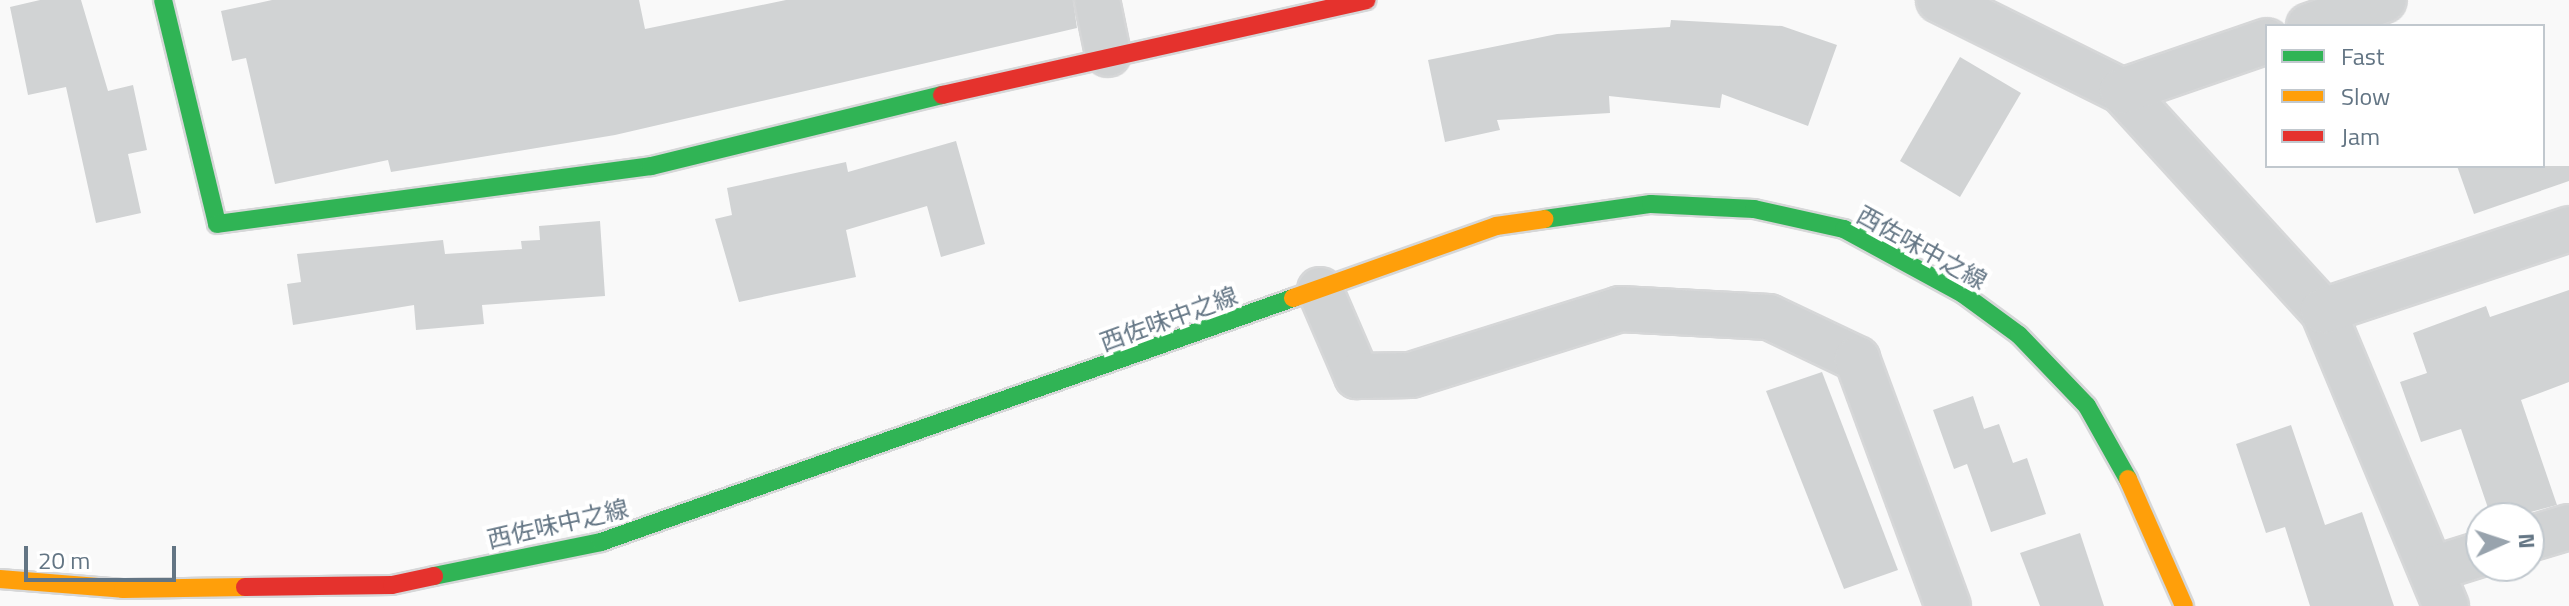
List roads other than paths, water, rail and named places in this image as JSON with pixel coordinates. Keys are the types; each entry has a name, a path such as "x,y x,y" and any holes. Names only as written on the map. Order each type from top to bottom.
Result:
{"main road":[{"path":"163,0 217,224 651,166 1108,54 1366,0"},
{"name":"西佐味中之線","path":"0,579 138,589 392,585 601,542 1496,226 1651,204 1754,209 1844,229 1963,294 2019,335 2087,406 2141,503 2184,606"}],"street":[{"path":"1097,0 1108,54"},
{"path":"1939,0 2122,91 2323,311 2441,587 2465,567"},
{"path":"2315,24 2384,0"},
{"path":"2122,91 2265,42"},
{"path":"2323,311 2569,229"},
{"path":"1320,290 1357,376 1411,375 1620,309 1769,317 1857,359 1948,606"},
{"path":"2545,534 2569,527"}]}
